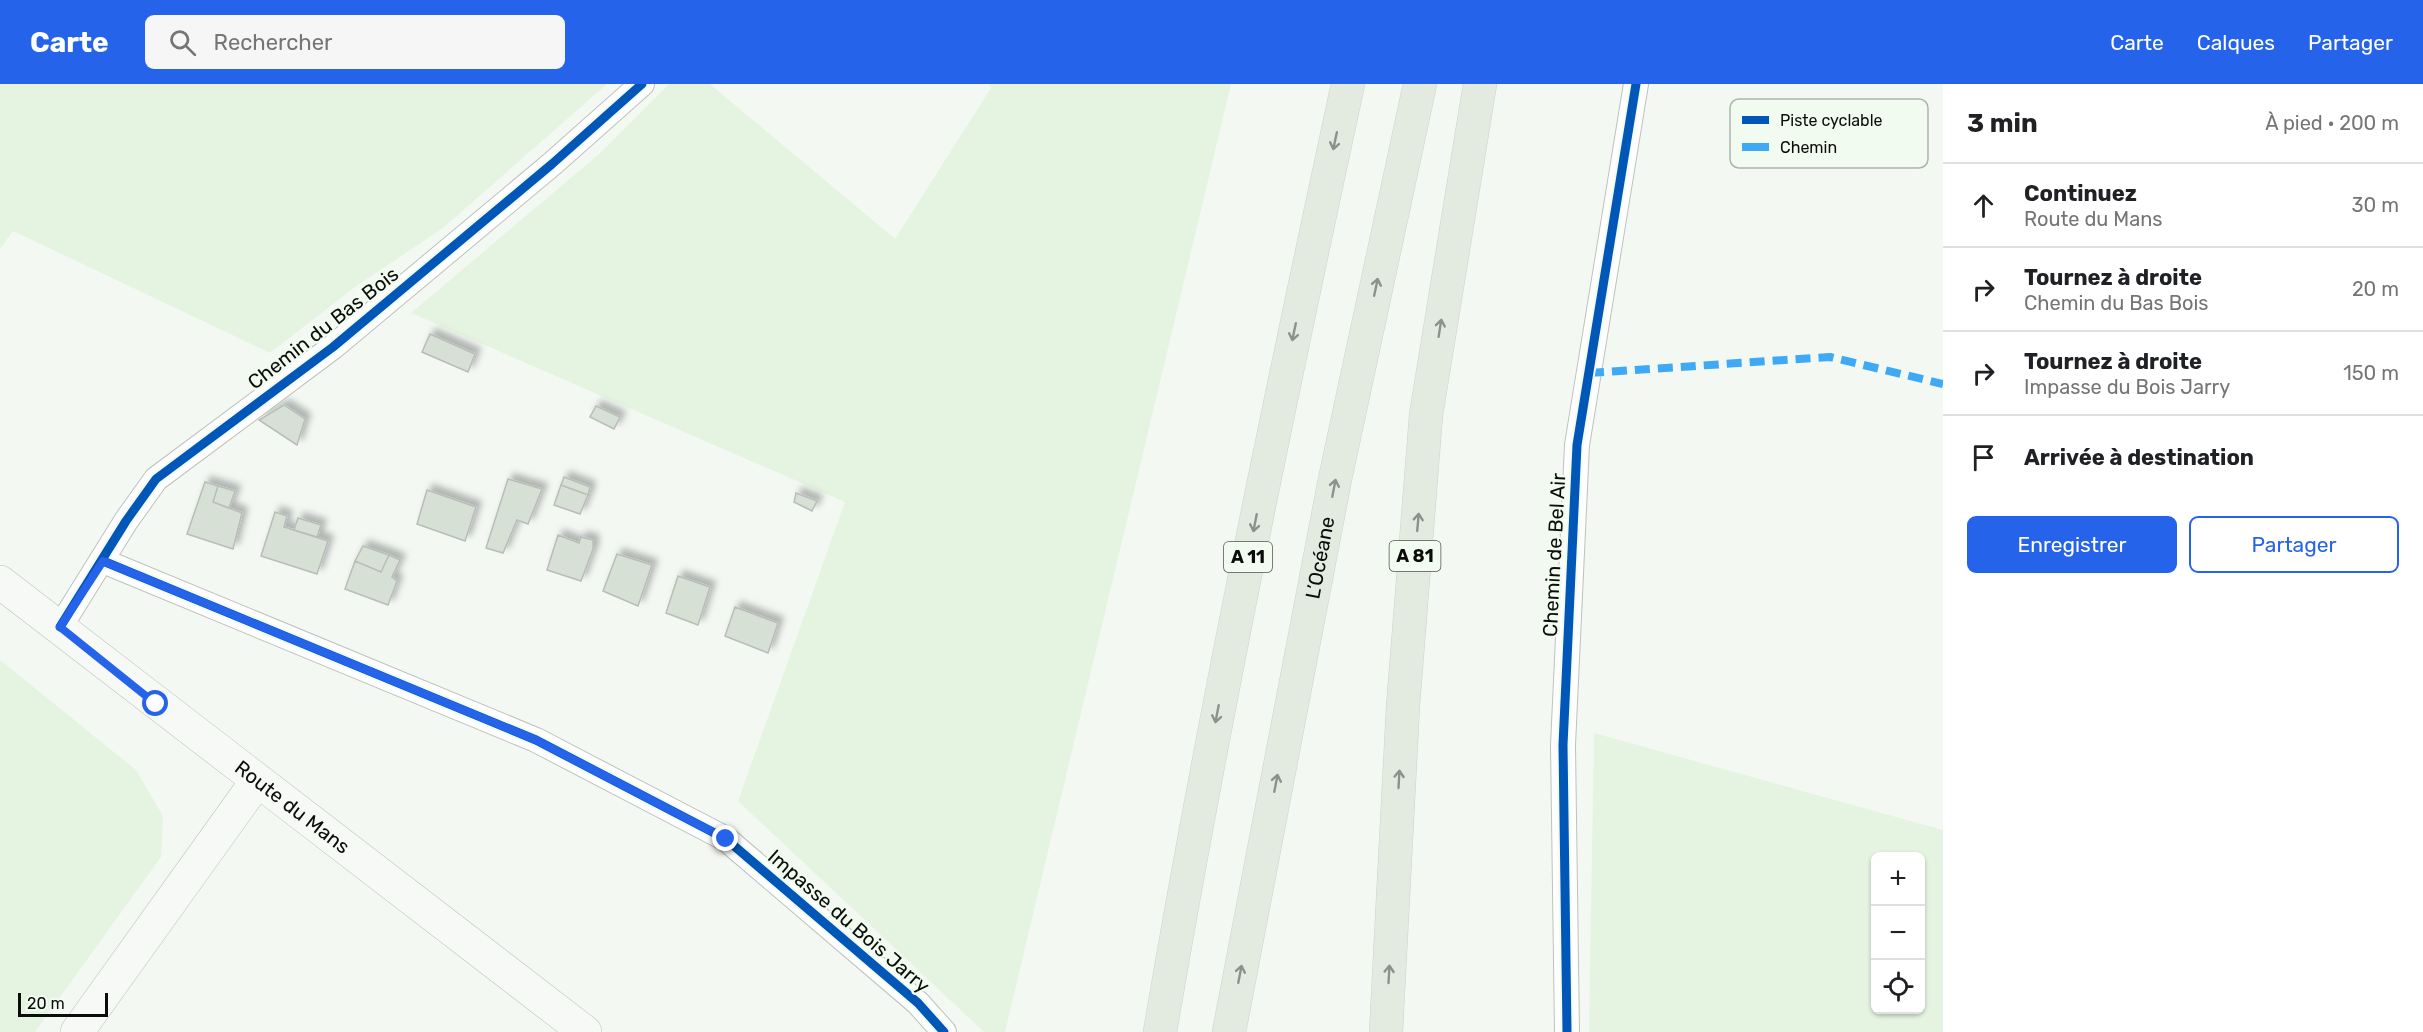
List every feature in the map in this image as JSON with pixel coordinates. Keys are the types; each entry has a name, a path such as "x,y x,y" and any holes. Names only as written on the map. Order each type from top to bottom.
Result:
{"highway":[{"name":"A 11","path":"1160,1032 1214,730 1269,451 1348,84"},
{"name":"L’Océane","path":"1229,1032 1335,480 1420,84"},
{"name":"A 81","path":"1386,1032 1403,706 1426,415 1480,84"}],"street":[{"name":"Chemin du Bas Bois","path":"60,627 126,521 156,479 333,347 552,164 642,84"},
{"name":"Chemin de Bel Air","path":"1567,1032 1563,745 1577,445 1636,84"},
{"name":"Impasse du Bois Jarry","path":"103,561 536,740 726,839 918,1004 944,1032"},
{"name":"Route du Mans","path":"0,582 585,1032"},
{"path":"77,1032 257,781"}],"green space":[{"path":"0,84 607,84 443,228 355,287 270,353 13,231 0,249"},
{"path":"669,84 710,84 895,239 991,88 989,84 1231,84 1005,1032 984,1032 738,801 845,502 411,313 599,154"},
{"path":"0,660 136,770 163,816 161,857 35,1032 0,1032"},
{"path":"1594,733 1943,830 1943,1032 1589,1032"}],"building":[{"path":"430,334 475,354 468,372 422,352"},
{"path":"284,405 305,419 297,445 259,420"},
{"path":"596,406 620,417 614,429 590,417"},
{"path":"564,477 590,487 588,495 561,485"},
{"path":"508,479 542,489 528,524 517,520 503,553 486,548"},
{"path":"205,482 218,486 213,502 242,513 233,549 187,534"},
{"path":"561,485 588,495 580,514 554,505"},
{"path":"218,486 235,491 229,508 213,502"},
{"path":"427,490 476,507 465,541 417,524"},
{"path":"796,493 817,501 812,511 794,502"},
{"path":"275,512 287,516 284,527 328,541 317,574 261,556"},
{"path":"298,518 321,525 317,537 294,530"},
{"path":"558,535 579,543 581,537 593,540 593,549 581,581 547,570"},
{"path":"363,546 389,555 381,572 355,561"},
{"path":"617,554 652,565 638,606 603,591"},
{"path":"389,555 400,560 392,577 397,581 388,605 345,589 355,561 381,572"},
{"path":"678,576 710,587 698,625 666,613"},
{"path":"735,607 778,623 768,653 725,636"}],"marked path":[{"path":"1589,373 1830,357 1943,384"}],"cycle path":[{"path":"60,627 126,521 156,479 333,347 552,164 642,84"},
{"path":"1567,1032 1563,745 1577,445 1636,84"},
{"path":"103,561 536,740 726,839 918,1003 944,1032"}],"route":[{"path":"156,704 60,627 103,561 536,740 726,839"}]}
